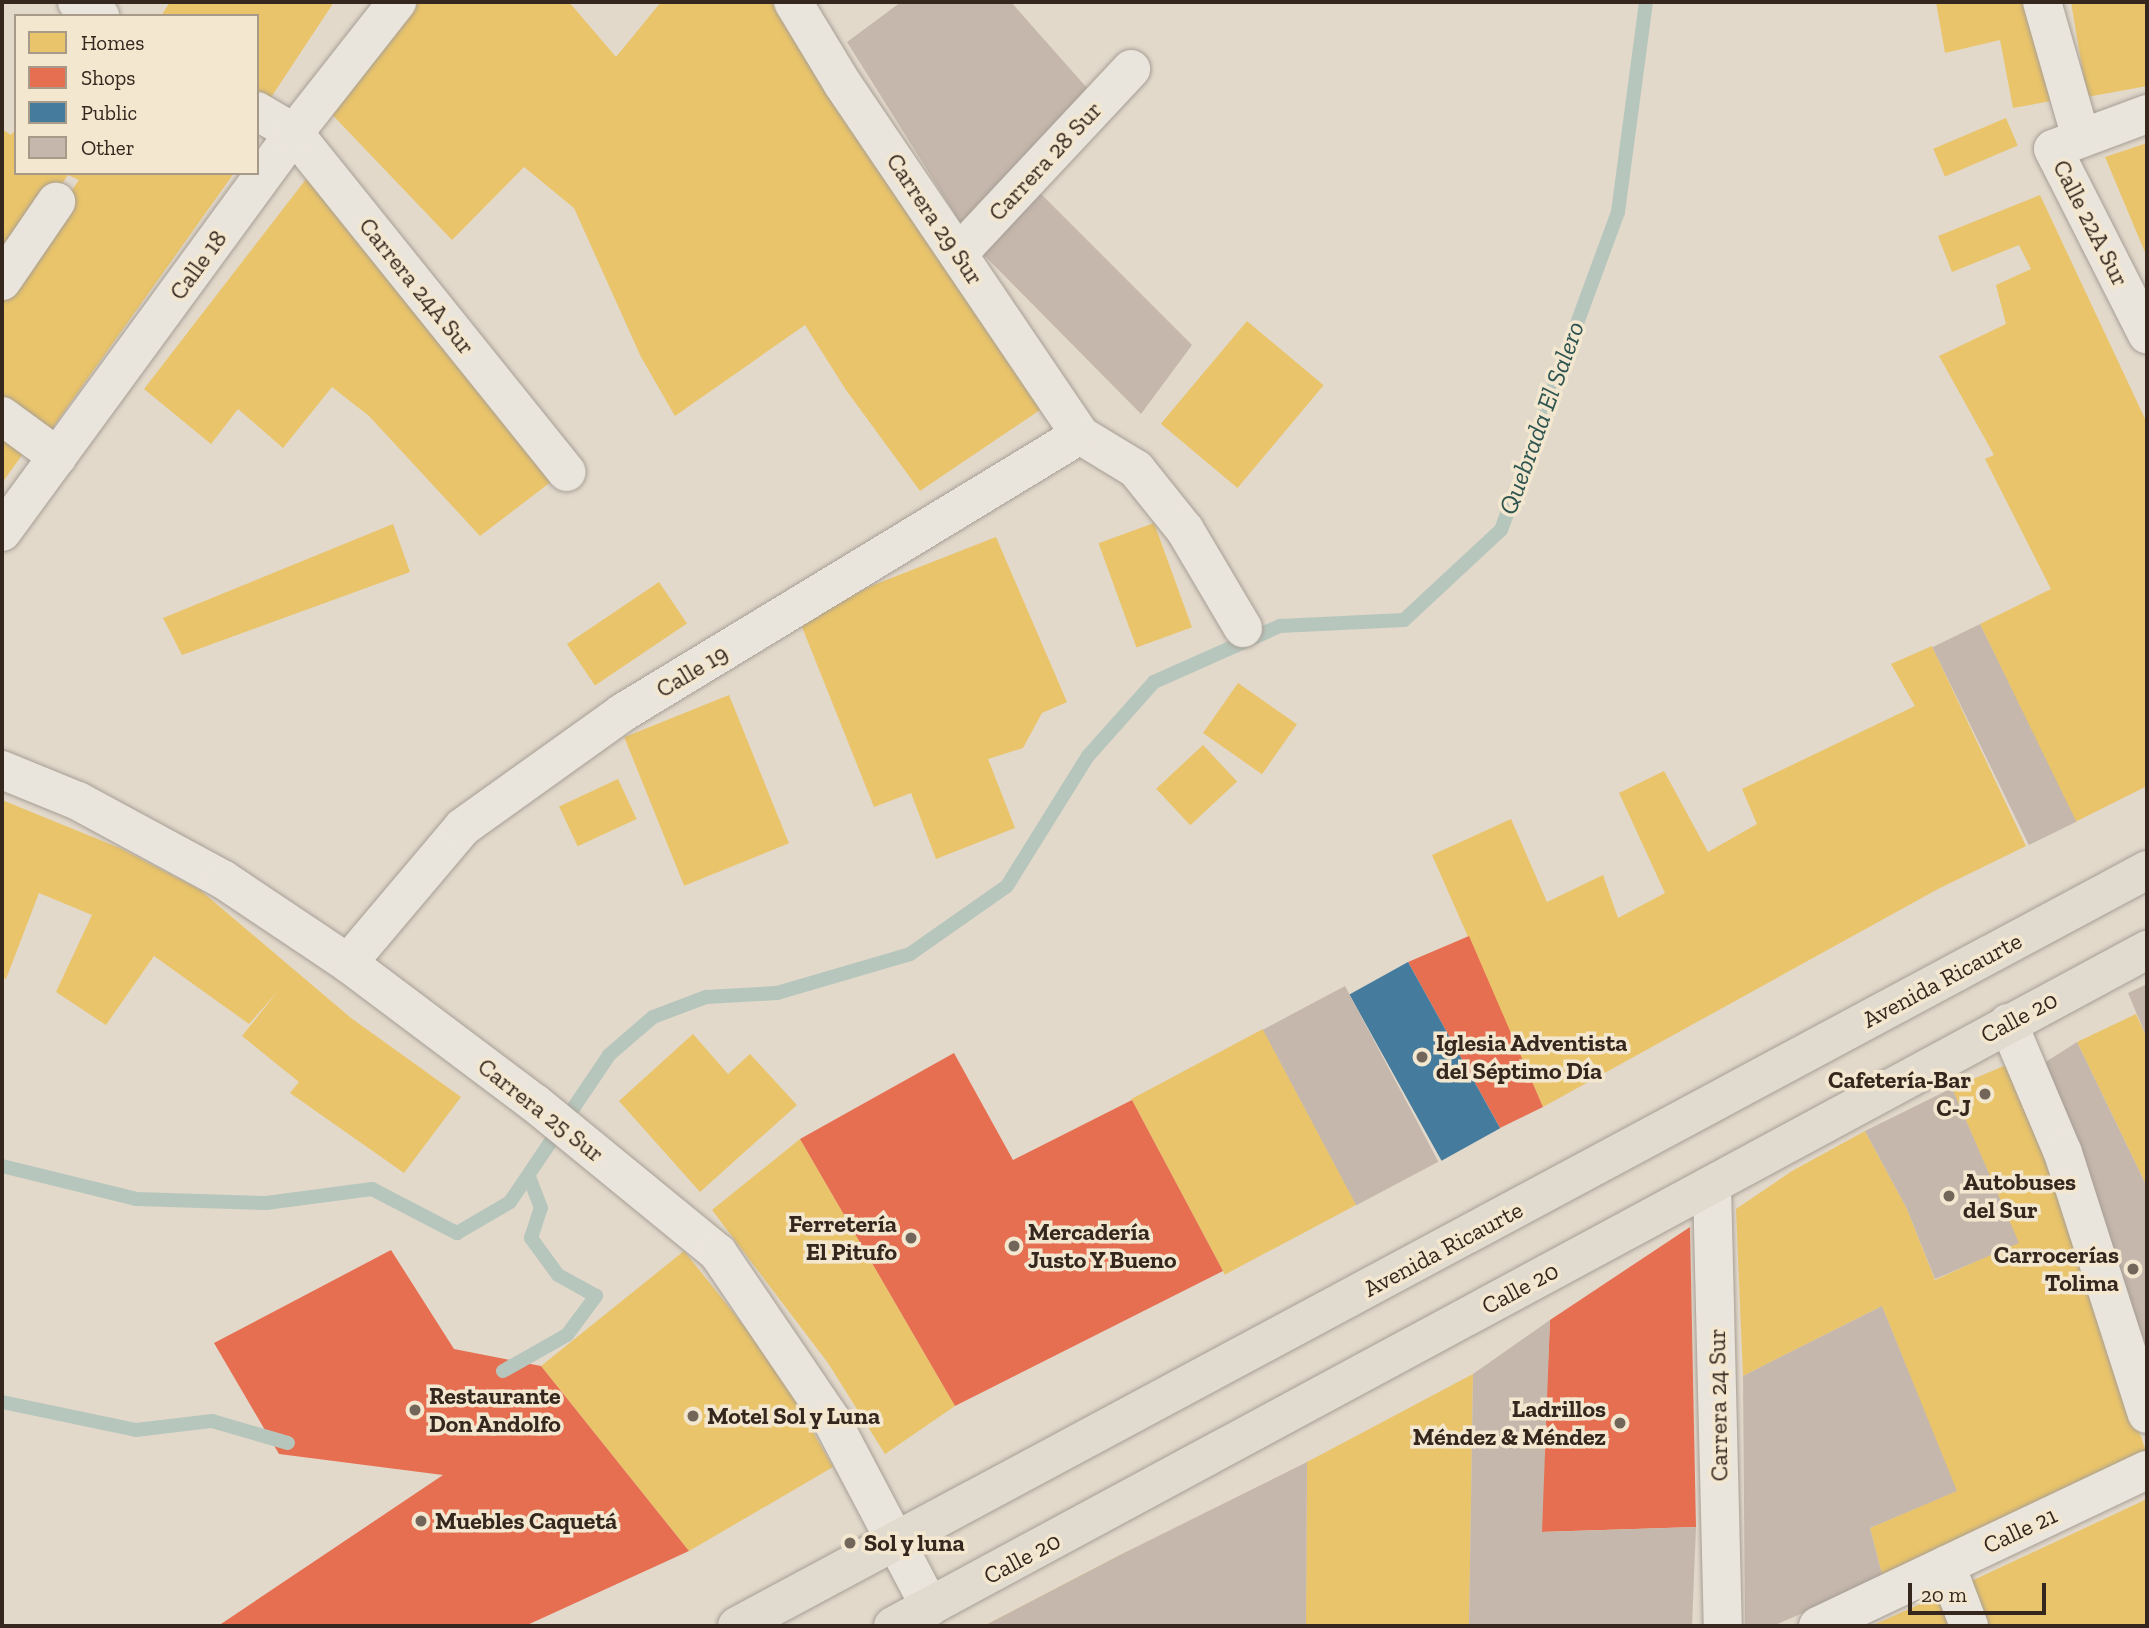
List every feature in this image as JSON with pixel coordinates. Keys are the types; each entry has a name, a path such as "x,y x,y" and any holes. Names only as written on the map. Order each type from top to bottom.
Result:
{"main road":[{"name":"Avenida Ricaurte","path":"737,1626 899,1543 2147,870"},
{"name":"Calle 20","path":"894,1626 2147,950"}],"street":[{"path":"77,2 97,14"},
{"name":"Calle 18","path":"2,532 294,133 397,2"},
{"name":"Carrera 29 Sur","path":"793,2 1080,435"},
{"name":"Calle 22A Sur","path":"2042,2 2067,144 2147,334"},
{"name":"Carrera 28 Sur","path":"959,253 1131,69"},
{"name":"Carrera 24A Sur","path":"259,112 294,133 567,472"},
{"path":"2067,144 2147,114"},
{"path":"2,281 55,202"},
{"path":"2,416 58,457"},
{"path":"1080,435 1136,469 1185,530 1243,628"},
{"name":"Calle 19","path":"348,963 475,819 622,713 1080,435"},
{"name":"Carrera 25 Sur","path":"2,770 78,801 224,880 348,963 536,1104 718,1253 832,1421 899,1543 930,1607"},
{"path":"2008,1023 2063,1153 2147,1414"},
{"name":"Carrera 24 Sur","path":"1712,1185 1723,1626"},
{"name":"Calle 21","path":"1818,1626 2147,1470"},
{"path":"1946,1566 1969,1626"}],"building: Homes":[{"path":"170,2 334,2 268,102 259,97 259,14 162,14"},
{"path":"407,2 569,2 616,57 661,2 780,2 1043,408 920,491 846,390 805,325 675,416 641,357 574,208 524,167 452,240 321,103"},
{"path":"1936,2 2029,2 2051,101 2013,108 2000,40 1945,53"},
{"path":"2071,2 2147,2 2147,86 2087,97"},
{"path":"2006,118 2018,146 1945,176 1933,149"},
{"path":"2,129 11,135 14,131 14,175 68,175 2,272"},
{"path":"2147,143 2147,257 2105,157"},
{"path":"310,174 560,475 480,536 369,416 332,387 283,448 238,409 211,444 144,389"},
{"path":"68,175 233,175 44,440 2,410 2,289 79,180"},
{"path":"2040,195 2147,423 2147,786 2075,822 1980,624 2051,589 1985,459 1994,455 1939,356 2006,324 1996,285 2031,269 2019,245 1952,272 1938,236"},
{"path":"1247,321 1324,385 1237,488 1161,424"},
{"path":"2,419 32,441 2,483"},
{"path":"1154,523 1192,627 1137,647 1099,543"},
{"path":"393,524 410,572 182,655 163,618"},
{"path":"996,537 1067,702 1042,713 1023,748 988,759 1015,828 936,859 911,793 874,807 800,622 871,586"},
{"path":"659,582 687,623 595,686 567,644"},
{"path":"1932,646 2026,846 1938,889 1543,1107 1432,855 1511,819 1547,902 1603,875 1618,918 1665,893 1619,793 1664,771 1708,852 1757,824 1742,789 1915,706 1891,664"},
{"path":"1238,683 1297,724 1262,774 1203,733"},
{"path":"729,695 789,843 684,886 624,737"},
{"path":"1203,745 1237,782 1190,825 1156,789"},
{"path":"618,779 637,819 578,846 559,806"},
{"path":"2,800 122,849 200,890 351,1018 461,1097 404,1173 290,1093 299,1082 242,1036 278,991 249,1024 154,956 106,1025 56,992 92,915 39,893 6,979 2,977"},
{"path":"2136,1014 2147,1038 2147,1187 2077,1042"},
{"path":"1263,1029 1356,1205 1225,1275 1131,1099"},
{"path":"693,1034 728,1074 750,1054 797,1105 700,1192 619,1101"},
{"path":"2011,1063 2147,1454 1883,1578 1870,1528 1956,1491 1882,1306 1743,1376 1736,1209 1792,1171 1865,1131 1907,1209 1935,1280 2018,1242 1952,1088"},
{"path":"800,1139 955,1406 885,1454 828,1363 712,1210"},
{"name":"Motel Sol y Luna","path":"684,1251 773,1362 833,1467 689,1551 541,1366"},
{"path":"1473,1374 1469,1626 1306,1626 1307,1462"},
{"path":"2147,1499 2147,1626 1983,1626 1965,1584"},
{"path":"1126,1552 1140,1626 984,1626"},
{"path":"1945,1593 1957,1626 1871,1626"}],"building: Shops":[{"path":"1469,936 1543,1107 1500,1128 1408,962"},
{"path":"954,1053 1013,1160 1132,1100 1223,1271 955,1406 800,1139"},
{"name":"Ladrillos Méndez & Méndez","path":"1690,1227 1696,1527 1540,1532 1550,1320"},
{"name":"Restaurante Don Andolfo","path":"391,1250 454,1349 541,1366 689,1551 525,1626 218,1626 443,1475 279,1454 214,1343"}],"building: Public":[{"name":"Iglesia Adventista del Séptimo Día","path":"1408,962 1500,1128 1442,1161 1349,994"}],"building: Other":[{"path":"901,2 1011,2 1103,106 1031,184 1192,345 1141,414 975,246 847,42"},
{"path":"1980,624 2076,822 2029,845 1932,647"},
{"path":"2147,984 2147,1038 2128,993"},
{"path":"1345,986 1438,1162 1356,1205 1263,1030"},
{"name":"Carrocerías Tolima","path":"2077,1042 2147,1187 2147,1349 2044,1063"},
{"name":"Autobuses del Sur","path":"1952,1088 2019,1243 1935,1279 1907,1209 1865,1131"},
{"path":"1882,1306 1957,1491 1870,1528 1883,1578 1773,1626 1745,1626 1743,1376"},
{"path":"1550,1320 1542,1532 1696,1527 1692,1626 1469,1626 1473,1374"},
{"path":"1307,1462 1306,1626 984,1626 1126,1552"}],"waterway":[{"name":"Quebrada El Salero","path":"2,1166 136,1199 266,1203 372,1189 457,1233 510,1202 609,1055 653,1017 706,997 777,993 910,954 1007,886 1088,756 1154,682 1280,626 1404,620 1501,530 1618,212 1646,2"},
{"name":"Quebrada El Salero","path":"503,1371 567,1335 596,1296 558,1275 531,1238 541,1208 529,1177"},
{"name":"Quebrada El Salero","path":"2,1402 136,1430 212,1421 288,1443"}],"place":[{"name":"Iglesia Adventista del Séptimo Día","path":"1422,1057"},
{"name":"Cafetería-Bar C-J","path":"1985,1094"},
{"name":"Autobuses del Sur","path":"1949,1196"},
{"name":"Ferretería El Pitufo","path":"911,1238"},
{"name":"Mercadería Justo Y Bueno","path":"1014,1246"},
{"name":"Carrocerías Tolima","path":"2133,1269"},
{"name":"Restaurante Don Andolfo","path":"415,1410"},
{"name":"Motel Sol y Luna","path":"693,1416"},
{"name":"Ladrillos Méndez & Méndez","path":"1620,1423"},
{"name":"Muebles Caquetá","path":"421,1521"},
{"name":"Sol y luna","path":"850,1543"}]}
